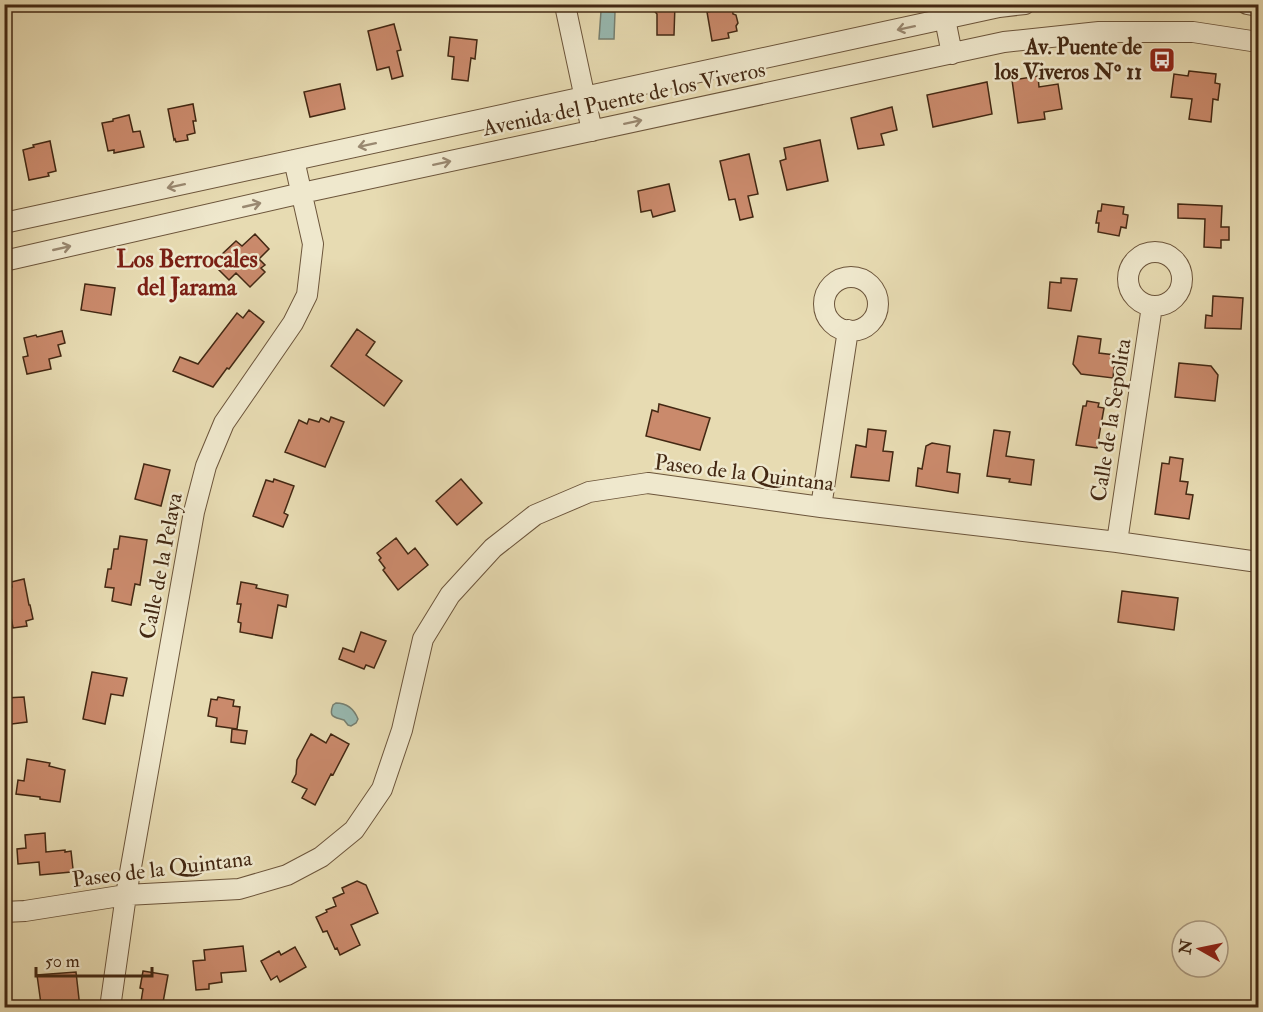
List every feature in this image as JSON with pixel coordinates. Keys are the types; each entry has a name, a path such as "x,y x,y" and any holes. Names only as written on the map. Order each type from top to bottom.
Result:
{"street":[{"path":"566,4 569,29 592,131"},
{"name":"Avenida del Puente de los Viveros","path":"4,224 999,7 1025,4"},
{"path":"1247,4 1258,6"},
{"path":"945,19 952,54"},
{"name":"Avenida del Puente de los Viveros","path":"4,261 302,193 1004,42 1099,32 1193,32 1258,42"},
{"name":"Calle de la Pelaya","path":"110,1008 126,895 194,512 206,466 224,423 293,323 308,295 313,244 294,160"},
{"name":"Calle de la Sepolita","path":"1117,542 1152,306"},
{"path":"821,507 848,330"},
{"name":"Paseo de la Quintana","path":"4,912 25,911 126,895 239,889 287,875 321,857 354,830 382,789 402,730 423,639 450,595 492,548 535,515 589,492 648,483 1258,562"}],"water":[{"path":"601,11 615,12 614,39 599,39"},
{"path":"336,703 346,705 352,710 358,719 356,723 348,725 344,720 332,715 333,705"}],"building":[{"path":"648,4 675,4 674,35 657,35 657,14"},
{"path":"732,7 738,23 737,31 728,33 729,38 712,41 707,12"},
{"path":"394,24 401,50 397,51 403,76 392,79 389,67 377,70 368,31"},
{"path":"450,37 477,40 475,59 471,58 468,81 452,79 454,57 448,56"},
{"path":"1189,71 1216,74 1215,83 1220,84 1218,100 1213,99 1211,122 1189,119 1192,99 1171,97 1174,74 1188,76"},
{"path":"1038,76 1039,87 1058,84 1062,109 1044,112 1045,119 1018,123 1012,80"},
{"path":"987,82 992,114 933,127 927,95"},
{"path":"340,84 345,109 310,117 304,92"},
{"path":"193,104 196,121 193,121 195,133 187,135 188,140 176,142 168,109"},
{"path":"892,107 897,130 881,134 884,145 858,149 851,118"},
{"path":"129,115 133,132 140,131 144,147 114,153 114,150 108,151 102,123"},
{"path":"820,140 828,181 787,190 780,161 786,159 784,148"},
{"path":"50,141 56,171 48,173 49,176 29,180 23,150"},
{"path":"749,154 758,194 748,196 753,217 740,220 735,199 729,200 720,161"},
{"path":"669,184 675,211 653,217 651,210 641,212 638,191"},
{"path":"1102,204 1124,207 1123,214 1128,215 1126,228 1121,227 1119,236 1098,232 1099,223 1096,223"},
{"path":"1178,204 1222,206 1221,227 1229,227 1229,240 1221,240 1221,248 1204,247 1205,219 1178,218"},
{"path":"255,234 269,249 259,259 265,265 261,268 265,272 250,287 236,273 229,280 217,268 224,262 219,257 236,241 242,246"},
{"path":"1061,278 1077,279 1071,311 1048,308 1050,282 1061,283"},
{"path":"85,284 115,288 111,315 81,310"},
{"path":"1213,296 1243,298 1241,329 1205,328 1206,315 1212,316"},
{"path":"249,310 264,322 213,387 173,371 180,357 198,364 237,313 243,318"},
{"path":"357,329 375,342 366,355 402,381 384,406 331,366"},
{"path":"62,331 65,343 58,345 61,356 49,359 51,369 27,374 23,357 28,356 24,338"},
{"path":"1078,336 1101,339 1099,353 1115,355 1113,378 1081,374 1073,364"},
{"path":"1179,363 1211,366 1218,375 1215,401 1175,397"},
{"path":"1087,401 1099,403 1098,407 1104,408 1097,448 1076,445 1083,406 1086,406"},
{"path":"659,404 710,418 700,450 646,436 652,410 658,412"},
{"path":"331,417 344,422 325,467 285,452 299,420 307,424 309,419 319,422 321,418 329,422"},
{"path":"868,429 886,431 883,451 893,452 889,481 851,477 856,445 866,447"},
{"path":"994,430 1010,432 1006,456 1034,460 1031,485 987,476"},
{"path":"932,443 950,446 947,472 960,474 958,493 916,486 918,468 922,469 926,446"},
{"path":"1170,457 1183,459 1180,481 1188,482 1186,494 1193,495 1189,519 1155,514 1162,463 1169,464"},
{"path":"144,464 170,470 161,506 135,499"},
{"path":"274,479 294,486 284,513 288,515 283,527 253,516 266,480 273,482"},
{"path":"461,479 482,503 457,525 436,501"},
{"path":"120,536 147,540 140,585 135,584 131,605 112,601 114,588 105,587 108,569 111,569 114,549 118,549"},
{"path":"396,538 408,554 415,548 428,565 398,590 383,570 385,568 377,553"},
{"path":"24,579 33,619 26,621 27,626 13,628 11,617 4,618 4,589 12,587 11,582"},
{"path":"241,582 288,595 286,607 278,605 272,638 240,632 241,623 238,622 241,604 237,604"},
{"path":"1122,591 1178,598 1174,630 1118,622"},
{"path":"361,632 386,641 374,668 366,665 364,669 339,659 343,648 354,652"},
{"path":"92,672 127,678 123,696 111,694 105,724 83,719"},
{"path":"24,697 27,722 4,725 4,698"},
{"path":"218,697 234,700 233,706 240,707 237,729 216,726 217,718 208,716 211,699 217,700"},
{"path":"232,729 247,731 245,744 231,742"},
{"path":"311,734 326,743 331,734 349,744 315,805 302,798 307,789 292,782 296,774 297,760"},
{"path":"27,759 50,763 49,766 65,770 60,802 16,794 18,780 24,781"},
{"path":"45,833 46,852 71,851 73,869 71,872 40,875 39,862 18,864 17,849 26,848 25,835"},
{"path":"357,881 366,885 378,913 351,925 360,945 340,955 327,931 323,932 316,917 336,906 333,898 344,893 342,888"},
{"path":"243,946 246,971 221,973 222,982 209,984 209,989 196,990 193,961 205,960 204,950"},
{"path":"295,947 306,967 280,982 277,976 271,980 261,961 279,951 281,955"},
{"path":"143,971 168,975 162,1008 140,1008"},
{"path":"76,972 80,1008 65,1008 65,1003 41,1004 37,975"}],"place":[{"name":"Av. Puente de los Viveros Nº 11","path":"1162,60"}],"district":[{"name":"Los Berrocales del Jarama","path":"187,273"}]}
